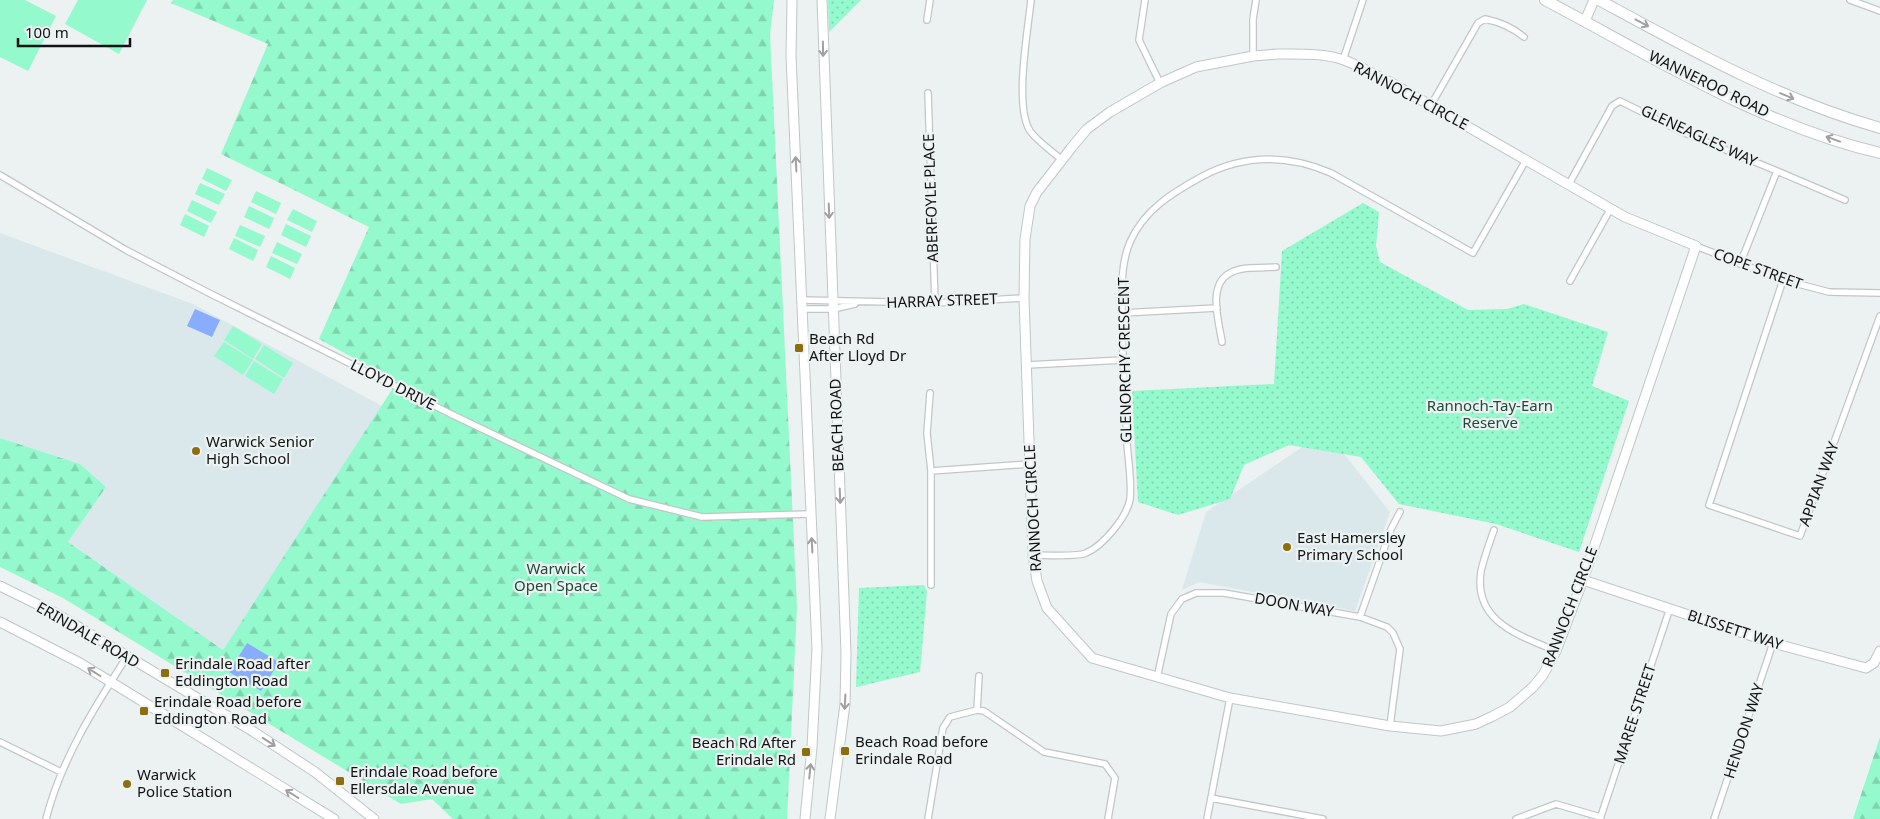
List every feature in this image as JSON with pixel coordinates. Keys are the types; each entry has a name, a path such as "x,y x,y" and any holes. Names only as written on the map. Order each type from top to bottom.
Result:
{"highway":[{"name":"WANNEROO ROAD","path":"1545,0 1703,84 1747,105 1798,126 1880,153"},
{"name":"WANNEROO ROAD","path":"1599,0 1733,72 1791,98 1880,128"}],"street":[{"name":"BEACH ROAD","path":"792,0 791,26 817,649 812,748 804,819"},
{"path":"791,26 797,0"},
{"name":"BEACH ROAD","path":"822,0 846,653 845,704 830,819"},
{"path":"927,20 930,0"},
{"path":"1031,0 1024,67 1024,101 1027,125 1032,133 1062,160"},
{"path":"1144,0 1139,40 1160,83"},
{"path":"1254,56 1253,19 1256,0"},
{"path":"1343,60 1363,0"},
{"path":"1585,21 1594,0"},
{"path":"1850,0 1880,11"},
{"path":"1431,106 1478,23 1485,19 1500,23 1514,28 1524,37"},
{"name":"RANNOCH CIRCLE","path":"1307,54 1343,60 1390,82 1625,217 1696,246 1583,580 1556,651 1543,675 1533,687 1510,706 1476,724 1441,730 1390,726 1230,698 1092,658 1047,608 1037,581 1033,555 1024,298 1025,239 1030,206 1037,192 1062,160 1087,129 1099,120 1160,83 1196,67 1254,56 1307,54"},
{"name":"ABERFOYLE PLACE","path":"928,93 935,303"},
{"name":"GLENEAGLES WAY","path":"1569,184 1612,106 1620,101 1680,131 1777,171"},
{"name":"GLENORCHY CRESCENT","path":"1033,555 1085,554 1114,532 1130,500 1123,360 1122,278 1126,254 1140,224 1155,206 1176,191 1226,166 1258,158 1288,159 1312,164 1331,173 1473,253 1526,160"},
{"path":"1740,264 1777,171 1845,200"},
{"name":"LLOYD DRIVE","path":"0,175 126,250 207,292 455,416 629,499 702,517 811,514"},
{"path":"1570,281 1611,208"},
{"name":"COPE STREET","path":"1696,246 1782,280 1829,292 1880,293"},
{"path":"1222,342 1217,308 1217,288 1230,273 1276,267"},
{"name":"APPIAN WAY","path":"1782,280 1708,506 1800,536 1880,316"},
{"name":"HARRAY STREET","path":"802,305 935,303 1024,298"},
{"name":"HARRAY STREET","path":"802,305 833,304"},
{"path":"1122,313 1217,308"},
{"path":"1027,365 1123,360"},
{"path":"930,393 927,433 931,472 931,585"},
{"path":"931,472 1029,464"},
{"path":"1360,617 1391,529 1400,512"},
{"path":"1494,530 1480,578 1485,604 1508,630 1556,651"},
{"name":"BLISSETT WAY","path":"1583,580 1773,643 1866,668 1874,664 1880,651"},
{"name":"ERINDALE ROAD","path":"0,586 57,614 126,658 218,710 315,772 374,819"},
{"name":"DOON WAY","path":"1157,678 1171,614 1182,599 1196,593 1224,593 1360,617 1386,627 1392,633 1400,649 1390,726"},
{"name":"MAREE STREET","path":"1600,818 1670,608"},
{"name":"ERINDALE ROAD","path":"0,622 80,663 334,819"},
{"name":"HENDON WAY","path":"1714,819 1773,643"},
{"path":"46,819 61,772 110,682 126,658"},
{"path":"976,710 979,676"},
{"path":"1207,819 1230,698"},
{"path":"928,819 943,728 950,717 976,710 984,711 1044,752 1106,764 1115,778 1108,819"},
{"path":"0,742 61,772"},
{"path":"1211,798 1301,817 1323,819"},
{"path":"1516,819 1556,804 1600,818"}],"shaded area":[{"name":"Warwick Senior High School","path":"0,233 193,304 382,406 223,650 68,542 106,487 80,464 0,438"},
{"name":"East Hamersley Primary School","path":"1326,431 1390,512 1355,611 1199,582 1182,590 1206,512"}],"green space":[{"path":"0,0 25,0 56,16 28,71 0,57"},
{"path":"78,0 147,0 119,54 65,24"},
{"name":"Warwick Open Space","path":"173,0 774,0 770,34 797,607 787,819 453,819 432,799 401,804 63,598 0,567 0,438 80,464 106,487 68,542 223,650 397,382 319,339 369,227 221,154 268,44 171,3"},
{"path":"828,0 861,0 829,32"},
{"path":"207,168 232,180 226,191 202,179"},
{"path":"200,183 225,194 219,205 195,194"},
{"path":"256,191 281,203 276,214 251,202"},
{"path":"192,200 217,212 211,223 187,211"},
{"name":"Rannoch-Tay-Earn Reserve","path":"1363,203 1379,212 1376,246 1380,262 1468,310 1507,309 1524,304 1608,332 1592,386 1629,401 1579,552 1496,524 1399,504 1361,457 1289,445 1244,465 1230,499 1178,515 1138,502 1132,391 1274,384 1282,251"},
{"path":"249,206 274,218 269,229 244,217"},
{"path":"293,209 317,221 312,232 287,220"},
{"path":"185,214 209,226 204,237 180,225"},
{"path":"286,224 311,236 306,247 281,235"},
{"path":"240,225 265,236 260,247 235,236"},
{"path":"234,238 258,250 253,261 229,249"},
{"path":"277,242 302,254 297,264 272,253"},
{"path":"271,256 295,268 290,279 266,267"},
{"path":"233,326 262,344 253,359 224,340"},
{"path":"224,342 253,360 243,375 214,356"},
{"path":"264,345 293,363 284,378 255,359"},
{"path":"254,361 283,379 274,394 245,376"},
{"path":"924,585 927,591 920,672 856,687 859,588"},
{"path":"1880,737 1880,819 1853,819"}],"water":[{"path":"195,309 220,320 212,337 187,326"},
{"path":"247,643 279,662 261,691 229,672"}],"place":[{"name":"Beach Rd After Lloyd Dr","path":"799,348"},
{"name":"Warwick Senior High School","path":"196,451"},
{"name":"East Hamersley Primary School","path":"1287,547"},
{"name":"Erindale Road after Eddington Road","path":"165,673"},
{"name":"Erindale Road before Eddington Road","path":"144,711"},
{"name":"Beach Road before Erindale Road","path":"845,751"},
{"name":"Beach Rd After Erindale Rd","path":"806,752"},
{"name":"Erindale Road before Ellersdale Avenue","path":"340,781"},
{"name":"Warwick Police Station","path":"127,784"}]}
